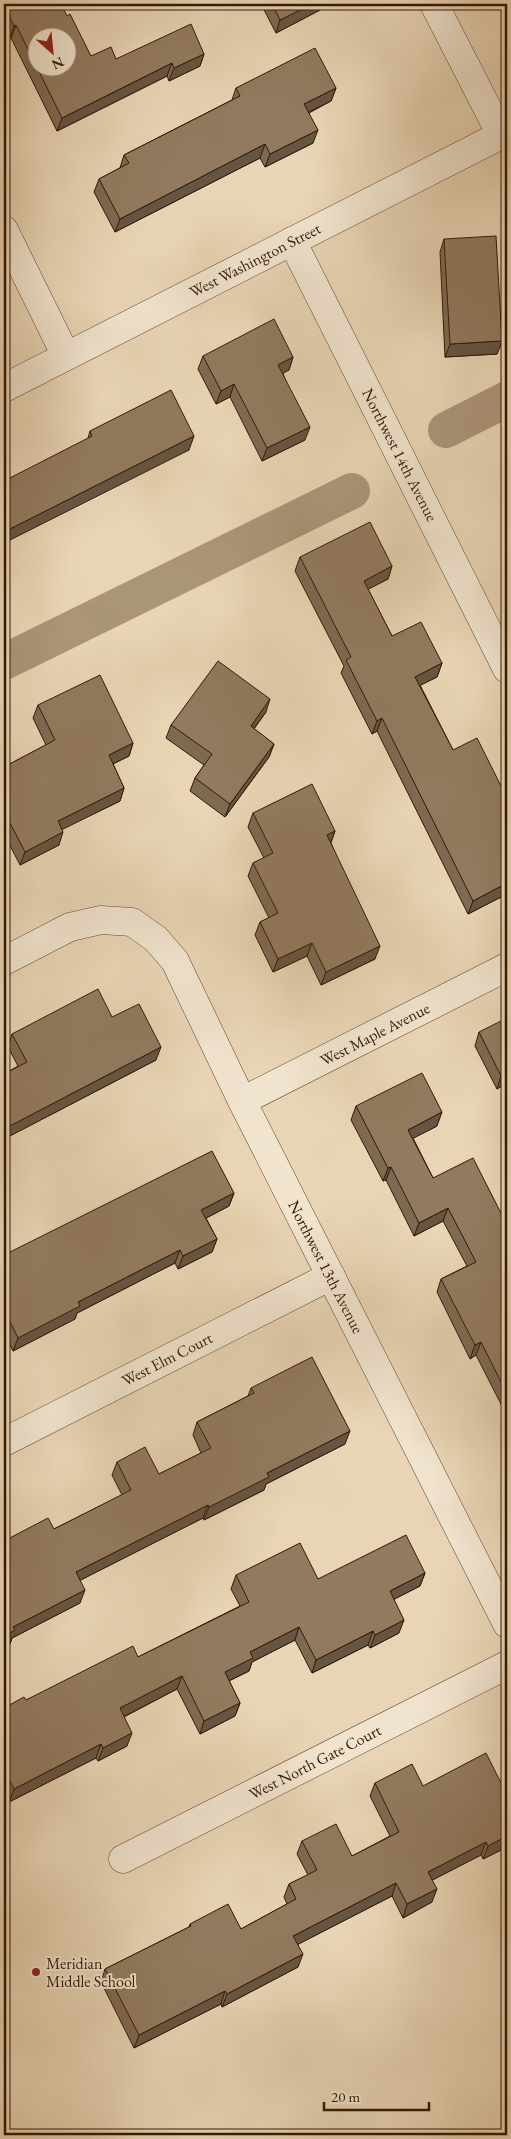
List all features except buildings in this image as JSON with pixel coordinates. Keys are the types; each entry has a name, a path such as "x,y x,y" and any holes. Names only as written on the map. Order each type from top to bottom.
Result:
{"street":[{"path":"434,4 504,134"},
{"name":"West Washington Street","path":"4,388 504,134"},
{"path":"4,230 66,356"},
{"name":"Northwest 14th Avenue","path":"292,241 507,669"},
{"name":"Northwest 13th Avenue","path":"4,961 70,927 101,920 132,922 156,939 175,961 242,1101 507,1624"},
{"name":"West Maple Avenue","path":"242,1101 507,967"},
{"name":"West Elm Court","path":"4,1442 331,1276"},
{"name":"West North Gate Court","path":"123,1859 507,1665"}],"waterway":[{"path":"446,430 507,399"},
{"path":"4,662 352,491"}],"place":[{"name":"Meridian Middle School","path":"36,1972"}]}
